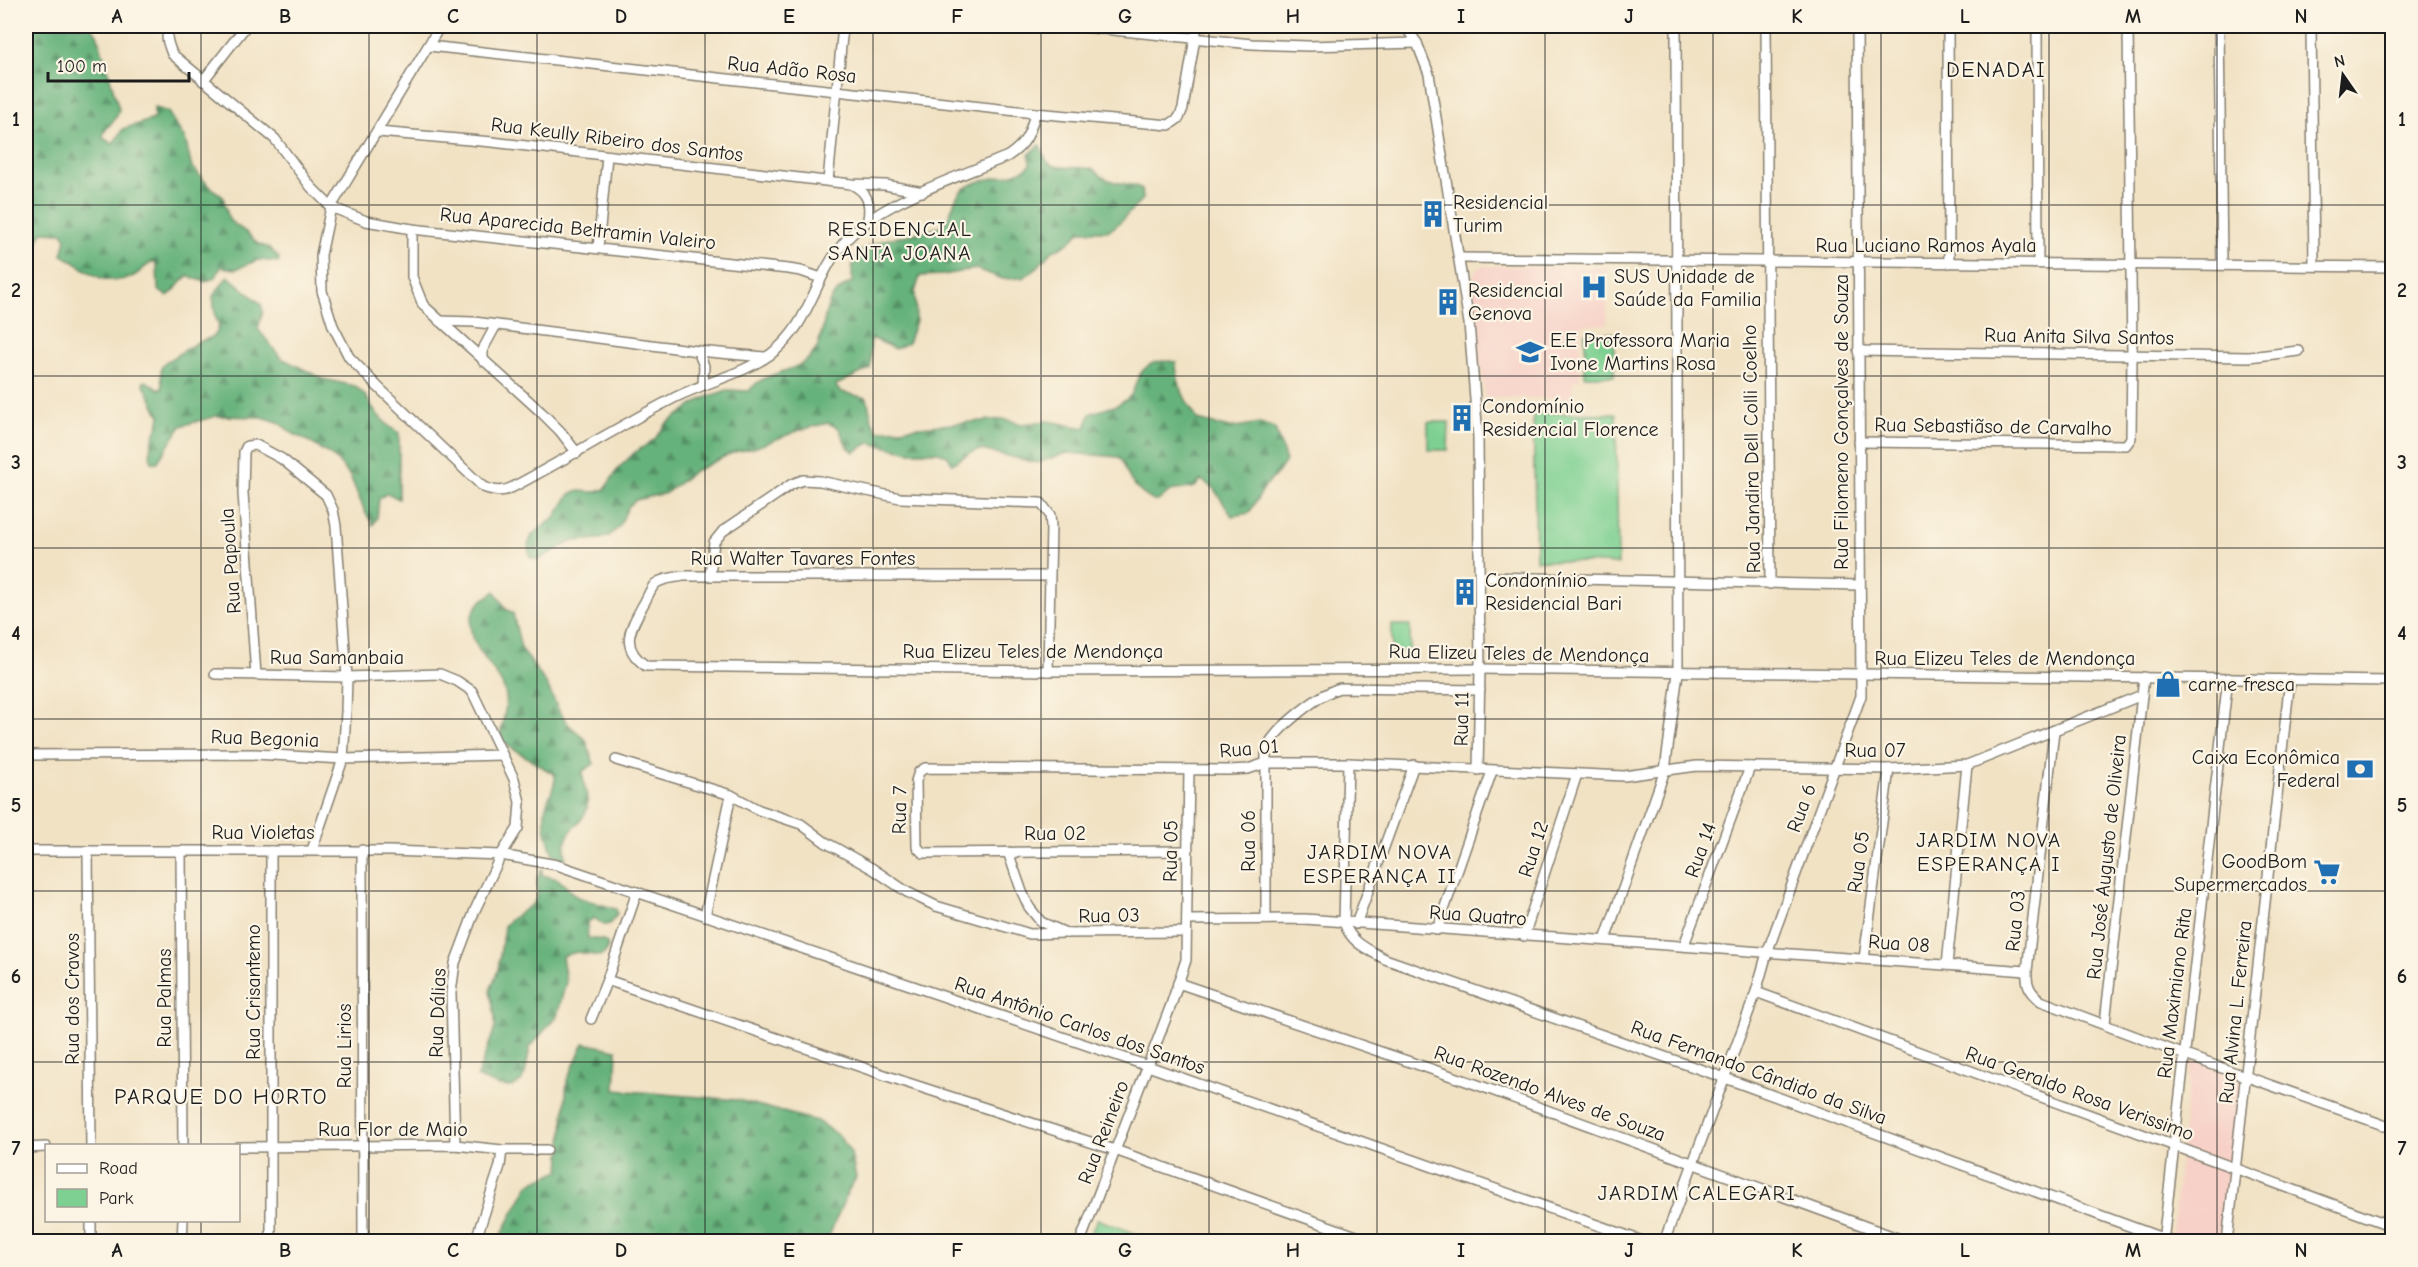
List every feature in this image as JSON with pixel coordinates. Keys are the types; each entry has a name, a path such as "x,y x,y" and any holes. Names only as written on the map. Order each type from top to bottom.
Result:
{"street":[{"path":"171,26 167,32 167,42 172,54 275,139 311,187 331,207"},
{"path":"203,81 246,26"},
{"path":"440,26 331,207 321,255 322,291 333,326 349,357 483,487 496,492 505,491 676,397 766,357 796,330 821,278 842,244 868,219 900,201 1008,156 1021,148 1031,131 1035,113"},
{"path":"828,181 843,26"},
{"path":"1073,26 1252,44 1308,46 1418,44"},
{"path":"1196,38 1197,26"},
{"name":"Rua 11","path":"1405,26 1418,44 1429,74 1436,105 1469,323 1478,437 1480,577 1478,770"},
{"path":"1605,940 1665,770 1678,673 1676,26"},
{"name":"Rua Jandira Dell Colli Coelho","path":"1766,26 1770,584"},
{"name":"Rua Filomeno Gonçalves de Souza","path":"1857,26 1862,675"},
{"path":"1948,26 1949,263"},
{"path":"2037,26 2038,263"},
{"path":"2128,26 2132,355"},
{"path":"2219,26 2222,264"},
{"path":"2311,26 2314,266"},
{"name":"Rua Adão Rosa","path":"429,46 1151,125 1169,124 1179,118 1183,108 1196,38"},
{"name":"Rua Keully Ribeiro dos Santos","path":"378,132 851,184 885,185 923,192"},
{"path":"598,248 607,156"},
{"path":"851,184 866,194 870,205 868,219"},
{"name":"Rua Aparecida Beltramin Valeiro","path":"331,207 366,221 412,229 788,269 821,278"},
{"path":"412,229 412,269 416,291 423,305 541,412 569,441 577,453"},
{"name":"Rua Luciano Ramos Ayala","path":"1459,258 2392,267"},
{"path":"439,321 496,325 698,351 766,357"},
{"path":"483,361 486,341 496,325"},
{"path":"698,351 704,366 703,385"},
{"name":"Rua Anita Silva Santos","path":"1858,351 2249,357 2299,351"},
{"name":"Rua Sebastiãso de Carvalho","path":"1859,442 2126,445 2131,438 2132,355"},
{"name":"Rua Papoula","path":"256,675 243,493 244,452 247,446 256,445 282,459 326,495 333,510 347,677"},
{"path":"710,575 714,542 723,531 792,484 803,480 820,481 900,498 1041,503 1050,515 1051,526 1048,576 1048,670"},
{"name":"Rua Walter Tavares Fontes","path":"646,666 633,655 629,636 654,585 663,580 682,576 710,575 1048,576"},
{"path":"1480,577 1860,585"},
{"name":"Rua Elizeu Teles de Mendonça","path":"646,666 1048,670 1480,669 2392,681"},
{"name":"Rua Samanbaia","path":"215,674 347,677 440,674 457,681"},
{"name":"Rua 6","path":"1664,1242 1756,993 1767,953 1861,696 1862,675"},
{"path":"312,850 343,759 347,677"},
{"path":"2142,695 2144,677"},
{"name":"Rua Maximiano Rita","path":"2164,1240 2228,678"},
{"name":"Rua Alvina L. Ferreira","path":"2227,1242 2290,679"},
{"name":"Rua Dálias","path":"455,1145 451,993 455,963 475,910 501,855 518,828 520,802 514,779 472,691 457,681"},
{"name":"Rua 06","path":"1266,919 1266,750 1274,736 1329,691 1340,688 1480,690"},
{"name":"Rua 07","path":"1577,774 1645,775 1697,766 1889,769 1967,765 2142,695"},
{"name":"Rua José Augusto de Oliveira","path":"2105,1023 2142,695"},
{"name":"Rua 03","path":"2027,971 2054,731"},
{"name":"Rua Begonia","path":"26,755 255,754 343,759 502,755"},
{"path":"616,760 731,795 759,810 801,824 825,842 928,903 1030,934 1066,933"},
{"name":"Rua 01","path":"925,768 1248,769 1266,762 1414,765 1577,774"},
{"path":"1344,922 1348,763"},
{"path":"1356,924 1414,765"},
{"path":"1947,965 1967,765"},
{"name":"Rua 7","path":"923,853 917,847 916,781 919,772 925,768"},
{"name":"Rua 14","path":"1684,945 1750,768"},
{"name":"Rua 05","path":"1864,959 1889,769"},
{"name":"Rua 05","path":"1186,932 1189,770"},
{"path":"1437,930 1492,771"},
{"name":"Rua 12","path":"1524,936 1577,774"},
{"path":"705,916 731,795"},
{"name":"Rua Violetas","path":"26,850 88,852 362,850 501,855"},
{"name":"Rua Lirios","path":"362,850 363,1242"},
{"name":"Rua Palmas","path":"181,851 183,1144"},
{"name":"Rua Crisantemo","path":"271,851 271,1242"},
{"name":"Rua 02","path":"923,853 1187,851"},
{"name":"Rua dos Cravos","path":"88,852 91,1144"},
{"name":"Rua 03","path":"1008,852 1029,907 1041,922 1066,933 1186,932"},
{"name":"Rua Antônio Carlos dos Santos","path":"501,855 557,865 637,892 1148,1066 1645,1242"},
{"path":"591,1019 608,980 637,892"},
{"name":"Rua Quatro","path":"1187,920 1266,919 1344,922 1524,936 1684,945 1767,953"},
{"name":"Rua Fernando Cândido da Silva","path":"1344,922 1347,933 1357,943 1385,959 1725,1078 2173,1242"},
{"name":"Rua Reineiro","path":"1080,1242 1186,960 1186,932"},
{"name":"Rua 08","path":"1767,953 2027,971"},
{"path":"2027,971 2026,982 2032,993 2041,1001 2392,1128"},
{"path":"608,980 905,1082 1115,1150 1373,1242"},
{"name":"Rua Rozendo Alves de Souza","path":"1178,983 1475,1084 1908,1242"},
{"name":"Rua Geraldo Rosa Verissimo","path":"1756,993 2392,1226"},
{"name":"Rua Flor de Maio","path":"240,1147 455,1145 502,1150 547,1150"},
{"path":"26,1148 45,1147"},
{"path":"475,1242 500,1166 502,1150"},
{"path":"91,1222 91,1242"},
{"path":"182,1242 183,1222"}],"shaded area":[{"name":"E.E Professora Maria Ivone Martins Rosa","path":"1483,266 1607,268 1607,324 1580,325 1580,380 1573,380 1572,398 1485,398 1471,280 1476,270"},
{"path":"2191,1061 2245,1079 2226,1241 2171,1242"}],"green space":[{"path":"26,26 91,26 97,34 119,109 117,116 104,132 103,138 113,144 123,129 154,119 154,107 168,112 186,141 191,165 207,184 223,197 229,220 258,244 269,248 279,258 279,262 258,260 236,269 221,267 216,277 205,282 188,276 167,296 158,290 157,265 154,261 131,277 120,280 102,278 62,255 66,239 63,233 42,232 36,244 38,260 26,267"},
{"path":"1039,145 1050,164 1091,169 1111,181 1142,189 1143,199 1115,227 1107,231 1081,231 1068,243 1051,252 1034,271 1022,278 1003,279 976,269 943,275 920,276 915,292 916,321 908,343 895,349 872,338 870,369 836,387 842,392 867,398 872,421 878,431 1003,419 1022,424 1048,421 1085,428 1090,414 1121,403 1131,395 1140,374 1148,366 1163,361 1176,362 1182,392 1198,420 1229,428 1260,423 1275,428 1286,461 1265,486 1249,513 1232,516 1214,489 1201,480 1195,487 1170,491 1158,501 1154,501 1135,486 1118,457 1067,453 1037,463 981,450 970,453 952,464 947,455 938,452 910,452 869,443 854,452 847,446 839,428 828,423 800,430 754,448 734,452 693,472 666,493 636,500 628,507 619,527 609,536 572,541 538,560 530,557 528,545 532,535 555,517 570,494 576,491 596,492 605,489 618,469 634,453 655,439 666,424 702,399 727,390 749,391 764,379 801,364 809,358 818,347 831,299 853,281 853,266 858,255 867,247 880,241 942,225 946,222 961,191 978,182 1024,169 1030,165 1029,155"},
{"path":"228,276 261,304 263,311 258,329 281,358 323,379 355,386 365,395 376,413 399,433 399,499 387,493 379,499 377,518 373,525 350,476 335,458 292,433 278,422 262,417 216,416 181,426 157,463 152,462 150,449 160,416 143,383 146,381 162,389 161,369 164,363 216,334 219,326 213,296"},
{"path":"1585,333 1614,333 1614,376 1585,376"},
{"path":"1533,413 1616,414 1618,564 1536,560"},
{"path":"1428,422 1449,422 1448,450 1428,450"},
{"path":"495,591 506,609 513,613 521,648 547,685 568,724 586,740 594,764 583,771 587,808 566,841 566,858 564,859 553,855 545,823 545,810 554,786 555,775 499,740 506,707 506,694 499,679 478,649 471,628 471,617 477,606"},
{"path":"1392,625 1410,625 1410,652 1392,652"},
{"path":"542,869 542,875 558,879 577,897 616,909 617,914 610,924 604,925 594,918 587,923 588,938 603,940 607,943 608,948 605,953 599,956 577,952 562,956 566,982 557,1016 530,1047 525,1074 521,1082 512,1087 499,1086 477,1077 495,1028 490,991 498,970 504,926 534,903 537,896 537,878"},
{"path":"584,1043 617,1050 615,1090 738,1100 817,1121 839,1136 851,1153 856,1178 848,1191 827,1241 498,1241 529,1184 560,1170 567,1080"},
{"path":"1097,1219 1155,1241 1088,1241"}],"place":[{"name":"Residencial Turim","path":"1433,214"},
{"name":"SUS Unidade de Saúde da Familia","path":"1594,287"},
{"name":"Residencial Genova","path":"1448,302"},
{"name":"E.E Professora Maria Ivone Martins Rosa","path":"1530,352"},
{"name":"Condomínio Residencial Florence","path":"1462,418"},
{"name":"Condomínio Residencial Bari","path":"1465,592"},
{"name":"carne fresca","path":"2168,684"},
{"name":"Caixa Econômica Federal","path":"2360,769"},
{"name":"GoodBom Supermercados","path":"2327,872"}],"district":[{"name":"DENADAI","path":"1996,69"},
{"name":"RESIDENCIAL SANTA JOANA","path":"900,241"},
{"name":"JARDIM NOVA ESPERANÇA I","path":"1989,852"},
{"name":"JARDIM NOVA ESPERANÇA II","path":"1380,864"},
{"name":"PARQUE DO HORTO","path":"221,1096"},
{"name":"JARDIM CALEGARI","path":"1697,1193"}]}
